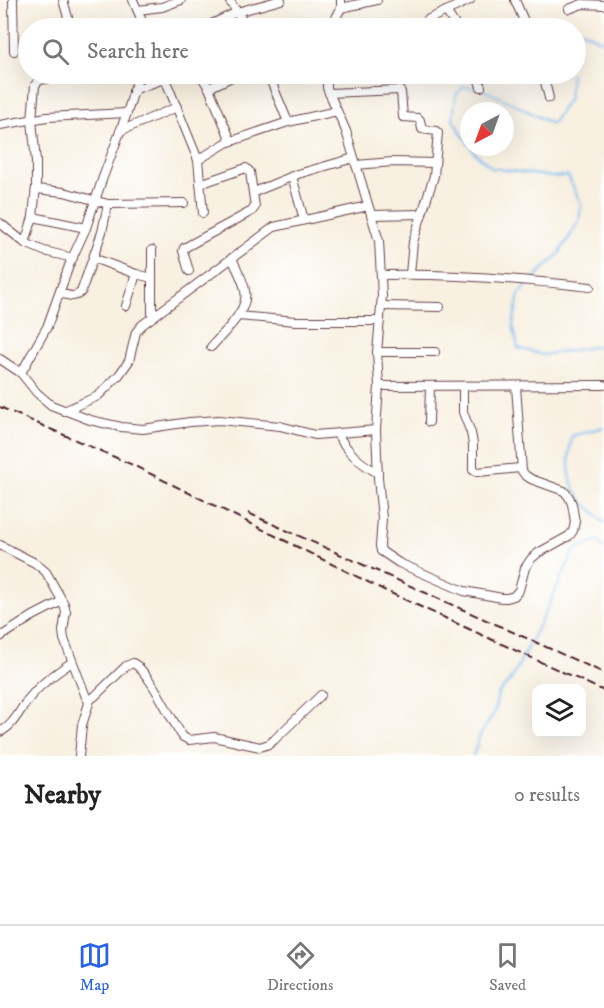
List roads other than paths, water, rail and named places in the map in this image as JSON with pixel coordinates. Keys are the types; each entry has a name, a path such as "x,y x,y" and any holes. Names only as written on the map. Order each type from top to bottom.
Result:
{"street":[{"path":"13,0 14,51"},
{"path":"63,0 68,18"},
{"path":"133,0 142,18"},
{"path":"138,10 162,7 181,0"},
{"path":"229,0 241,18"},
{"path":"224,18 237,12 281,0"},
{"path":"335,18 341,4 376,0"},
{"path":"430,18 470,0"},
{"path":"514,0 522,18"},
{"path":"604,0 604,14"},
{"path":"569,9 582,4 604,5"},
{"path":"446,11 451,18"},
{"path":"24,243 33,217 36,189 32,120 36,84"},
{"path":"21,374 47,327 96,201 135,84"},
{"path":"133,90 147,84"},
{"path":"166,84 198,160 203,213"},
{"path":"206,84 231,141"},
{"path":"209,88 217,84"},
{"path":"272,84 288,122"},
{"path":"327,84 346,131 379,241 381,306 377,352 376,430 382,518 380,546 383,554 464,591 507,598 514,596 519,590 525,568 531,559 572,534 575,522 572,504 567,494 561,489 527,477 521,468 516,386"},
{"path":"546,84 549,98"},
{"path":"329,93 400,90 403,117 418,118 422,129 434,130 438,133 431,188 413,242 410,274"},
{"path":"120,131 177,107"},
{"path":"198,160 231,141 288,122 337,111"},
{"path":"0,125 127,112"},
{"path":"254,192 292,176 355,161 435,163"},
{"path":"189,271 184,248 252,211 255,207 250,172 246,168 200,184"},
{"path":"292,176 304,220"},
{"path":"36,189 64,192 108,204 184,202"},
{"path":"60,293 73,296 82,290 102,232 108,204"},
{"path":"64,411 94,399 120,375 129,361 137,330 274,227 368,206"},
{"path":"371,215 422,214"},
{"path":"33,217 86,228"},
{"path":"0,223 24,243 73,258"},
{"path":"152,250 152,317"},
{"path":"93,258 152,278"},
{"path":"211,347 238,316 245,302 246,294 232,258"},
{"path":"126,306 136,274"},
{"path":"381,275 410,274 520,279 590,287"},
{"path":"381,306 440,307"},
{"path":"238,316 320,322 380,321"},
{"path":"377,352 435,352"},
{"path":"0,359 21,374 51,405 90,420 128,428 143,429 219,420 280,426 315,435 376,430"},
{"path":"378,386 604,385"},
{"path":"429,422 430,386"},
{"path":"463,386 463,412 473,437 472,466 474,472 521,468"},
{"path":"337,434 357,460 378,473"},
{"path":"0,545 44,569 65,608 67,616 63,635 86,698 90,700"},
{"path":"0,637 62,601"},
{"path":"0,732 10,726 37,689 72,662"},
{"path":"79,756 82,725 90,700 130,663 139,667 183,737 189,740 214,737 260,747 269,744 321,695"}],"waterway":[{"path":"586,33 604,42"},
{"path":"483,90 552,124 569,98 570,84"},
{"path":"460,131 453,120 456,95 463,87 478,88"},
{"path":"479,156 492,168 552,177 568,176 581,204 579,221 559,254 533,279"},
{"path":"529,283 519,294 513,325 518,348 543,355 604,345"},
{"path":"604,427 572,436 569,461 570,477 576,492 604,523"},
{"path":"473,756 480,735 494,713 498,694 512,678 575,549 598,541 604,549"}],"railway":[{"path":"0,407 135,466 384,590 604,691"},
{"path":"248,513 604,673"}]}
